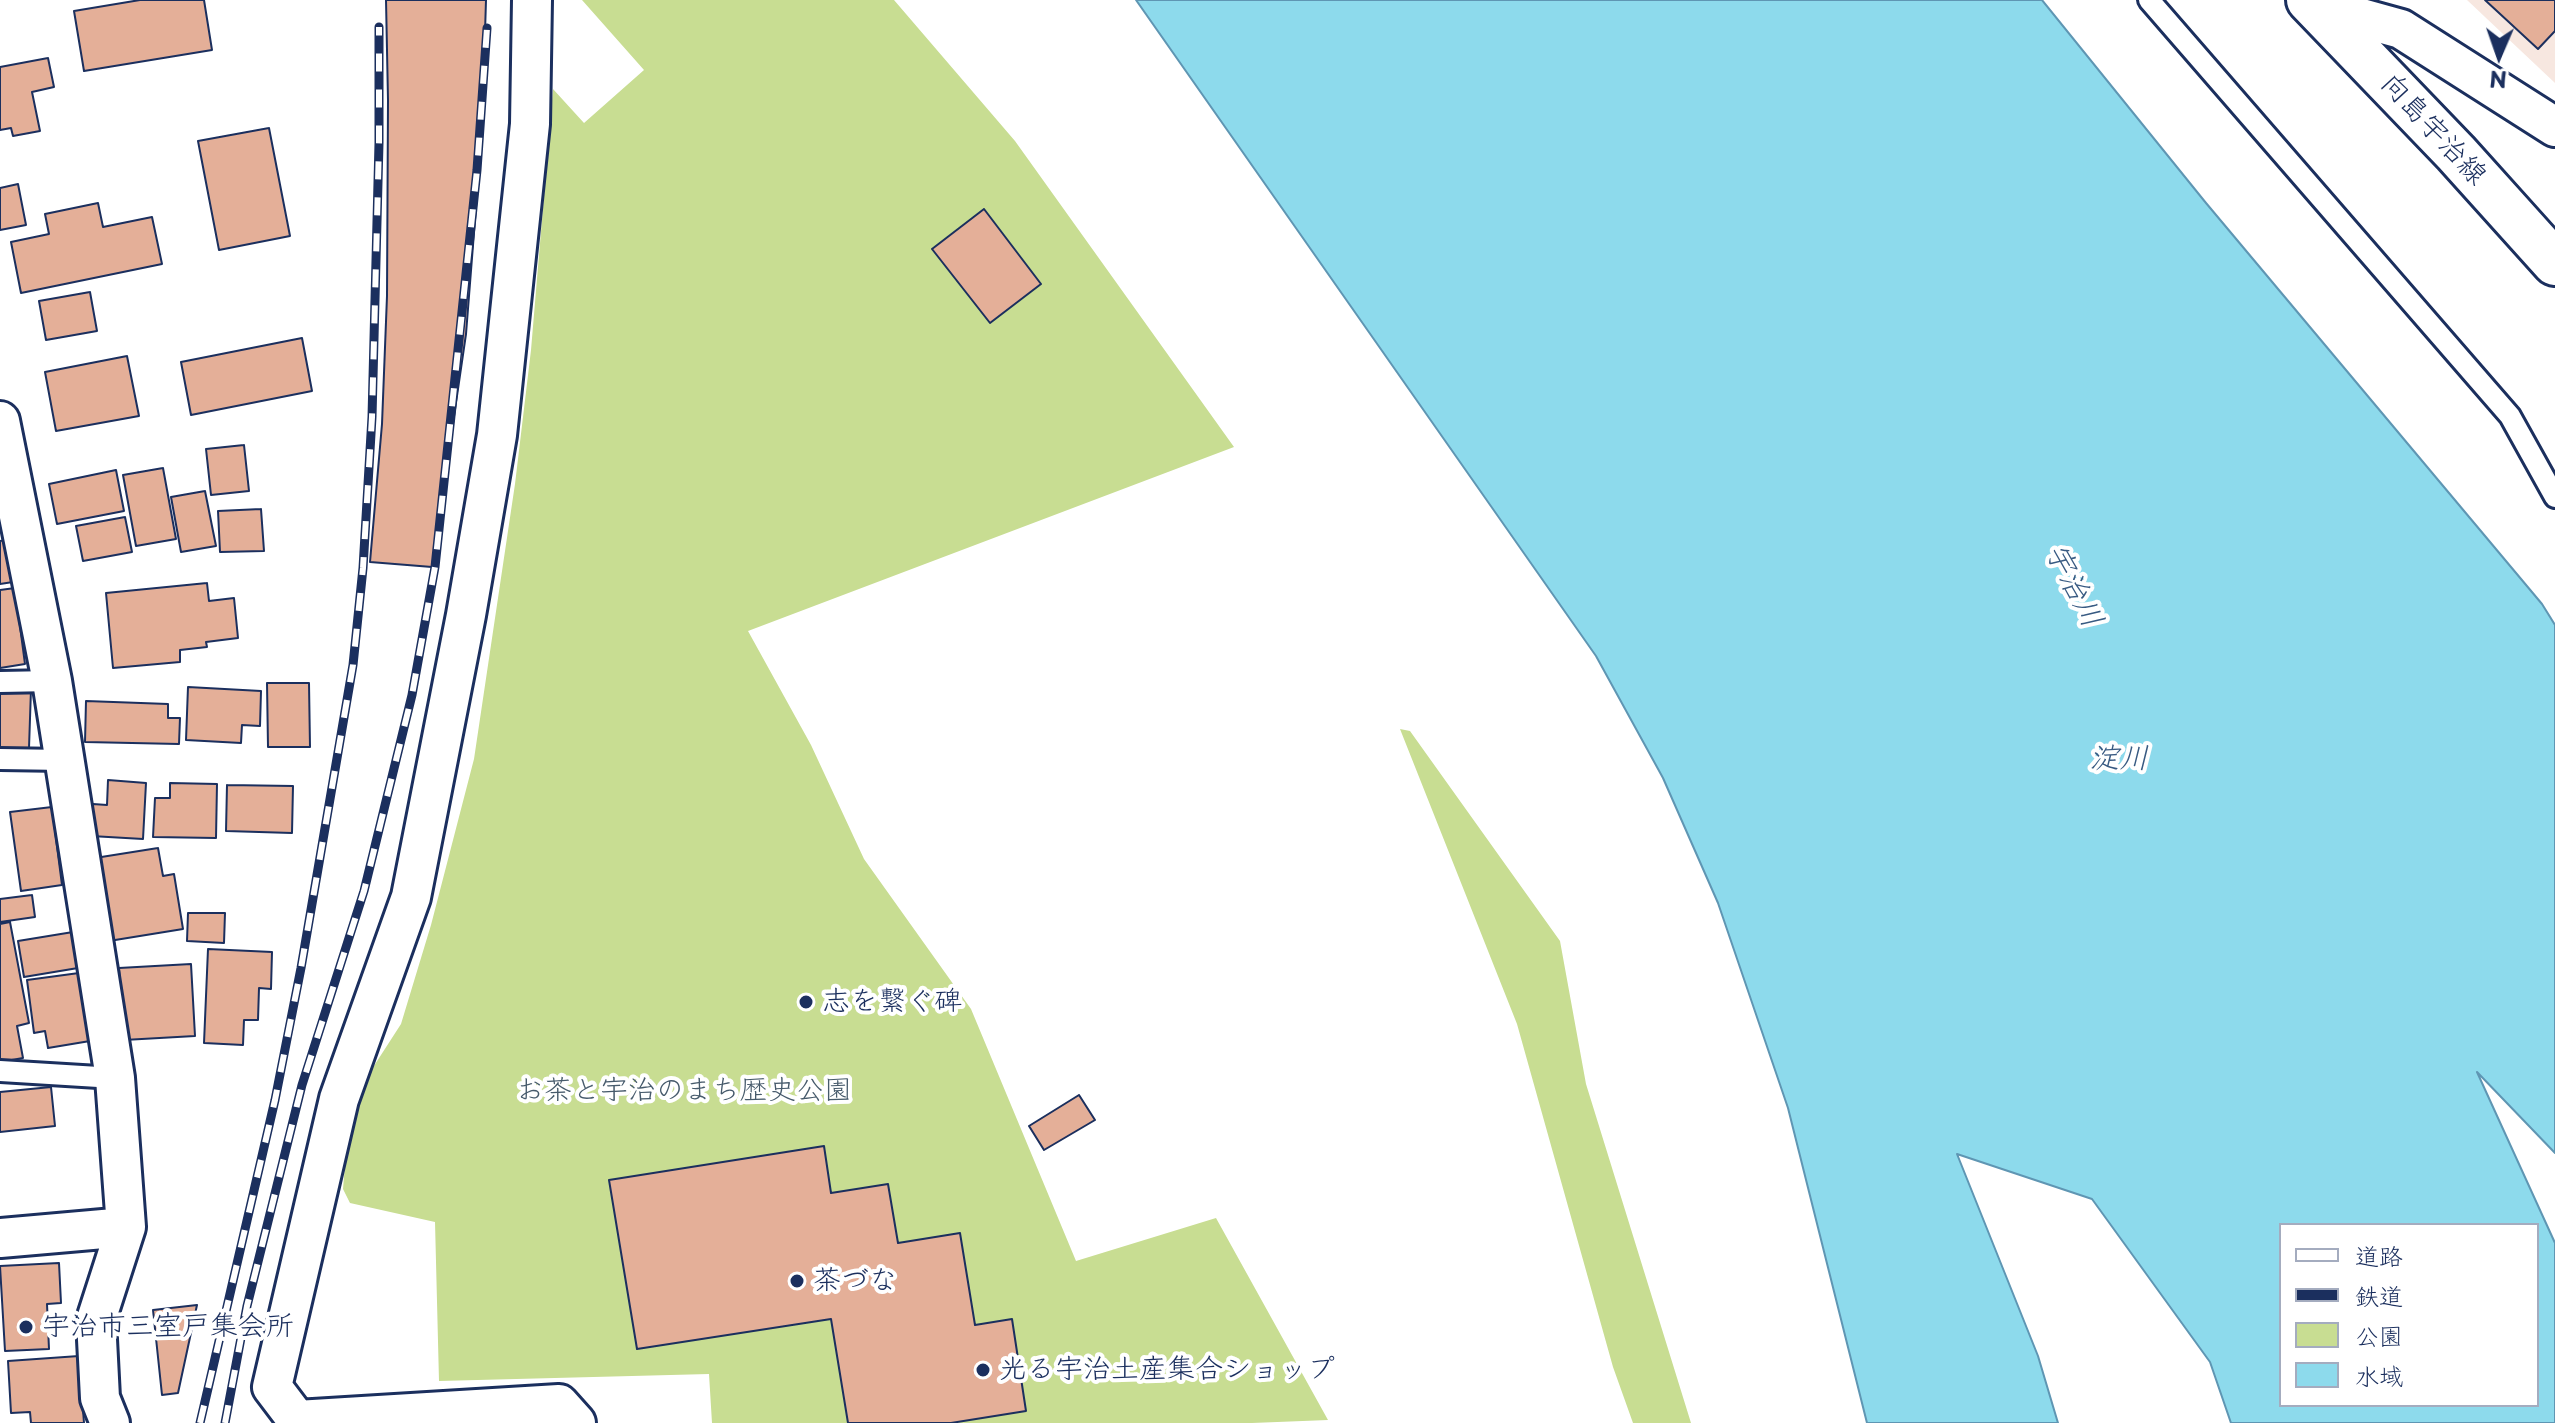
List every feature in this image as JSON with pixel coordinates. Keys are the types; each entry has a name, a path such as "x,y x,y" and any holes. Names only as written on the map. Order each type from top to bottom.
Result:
{"main road":[{"name":"向島宇治線","path":"2312,3 2456,153 2555,263"}],"street":[{"path":"532,0 530,124 497,435 466,615 411,897 339,1099 272,1387 297,1420 559,1404 576,1423"},
{"path":"2312,3 2401,29 2555,127"},
{"path":"0,421 52,681 115,1078 126,1227 96,1320 100,1398 110,1423"},
{"path":"0,1238 126,1227"}],"lane":[{"path":"2149,0 2510,416 2555,497"},
{"path":"0,682 52,681"},
{"path":"0,759 64,760"},
{"path":"0,1071 115,1078"}],"shaded area":[{"path":"2467,0 2555,0 2555,83"}],"green space":[{"name":"お茶と宇治のまち歴史公園","path":"582,0 894,0 1015,141 1234,447 748,631 811,745 864,859 971,1009 1076,1261 1216,1218 1328,1420 1252,1423 712,1423 709,1374 439,1381 435,1222 350,1203 343,1189 350,1103 401,1024 431,925 474,759 515,484 531,350 553,89 584,123 644,70"},
{"path":"1400,729 1410,731 1560,941 1586,1084 1691,1423 1633,1423 1613,1367 1517,1024"}],"water":[{"name":"淀川","path":"1136,0 2042,0 2206,203 2542,604 2555,625 2555,1153 2477,1072 2555,1243 2555,1423 2231,1423 2210,1362 2092,1199 1957,1154 2038,1356 2058,1423 1867,1423 1788,1108 1718,903 1663,778 1596,656"}],"building":[{"path":"140,0 204,0 212,50 84,71 74,11"},
{"path":"386,0 486,0 482,131 466,334 432,567 370,562 382,424 387,296"},
{"path":"2485,0 2555,0 2555,31 2538,49"},
{"path":"48,58 54,87 32,92 40,131 13,136 11,128 0,130 0,67"},
{"path":"269,128 290,236 219,250 198,141"},
{"path":"18,184 26,225 0,230 0,188"},
{"path":"98,203 103,227 152,217 162,264 21,293 11,242 49,234 45,214"},
{"path":"984,209 1041,284 990,323 932,249"},
{"path":"90,292 97,331 46,340 39,301"},
{"path":"302,338 312,391 191,415 181,362"},
{"path":"127,356 139,416 56,431 45,372"},
{"path":"244,445 249,491 211,495 206,449"},
{"path":"163,468 176,539 136,546 123,475"},
{"path":"116,470 124,511 57,524 49,484"},
{"path":"205,491 216,546 181,552 171,497"},
{"path":"261,509 264,551 220,552 218,511"},
{"path":"125,517 132,552 83,561 76,526"},
{"path":"6,540 13,582 0,584 0,541"},
{"path":"207,583 209,601 234,598 238,638 206,642 207,647 180,650 180,662 113,668 106,593"},
{"path":"15,588 25,664 0,668 0,590"},
{"path":"267,683 309,683 310,747 268,747"},
{"path":"188,687 261,691 260,726 242,725 241,743 186,740"},
{"path":"0,688 31,689 29,748 0,748"},
{"path":"86,701 168,704 168,718 180,718 179,744 85,742"},
{"path":"108,780 146,783 143,839 91,836 93,804 107,805"},
{"path":"170,783 217,784 216,838 153,837 155,798 170,798"},
{"path":"227,785 293,786 292,833 226,831"},
{"path":"52,807 62,885 21,891 10,812"},
{"path":"158,848 163,876 174,874 183,929 109,941 95,858"},
{"path":"32,895 35,917 0,922 0,899"},
{"path":"188,913 225,913 224,943 187,941"},
{"path":"10,922 29,1023 17,1026 23,1058 0,1062 0,924"},
{"path":"73,932 78,968 24,977 18,941"},
{"path":"208,949 272,952 271,989 259,988 258,1020 244,1020 243,1045 204,1043"},
{"path":"191,964 195,1036 124,1040 119,968"},
{"path":"79,973 90,1041 48,1048 45,1031 34,1033 27,980"},
{"path":"51,1087 55,1126 0,1132 0,1092"},
{"path":"1079,1095 1095,1120 1044,1150 1029,1126"},
{"name":"茶づな","path":"824,1146 831,1193 888,1184 898,1243 960,1233 975,1325 1012,1319 1026,1411 951,1423 848,1423 831,1319 637,1349 609,1180"},
{"name":"宇治市三室戸集会所","path":"59,1263 61,1303 47,1304 49,1349 5,1351 0,1266"},
{"path":"197,1305 178,1393 162,1395 153,1310"},
{"path":"79,1356 84,1423 31,1423 30,1412 11,1413 8,1361"}],"railway":[{"path":"200,1423 275,1100 353,665 363,568 372,417 379,27"},
{"path":"225,1423 247,1306 302,1085 364,891 412,695 435,567 477,170 487,28"}],"place":[{"name":"志を繋ぐ碑","path":"806,1002"},
{"name":"茶づな","path":"797,1281"},
{"name":"宇治市三室戸集会所","path":"26,1327"},
{"name":"光る宇治土産集合ショップ","path":"983,1370"}],"water label":[{"name":"宇治川","path":"2073,586"}]}
